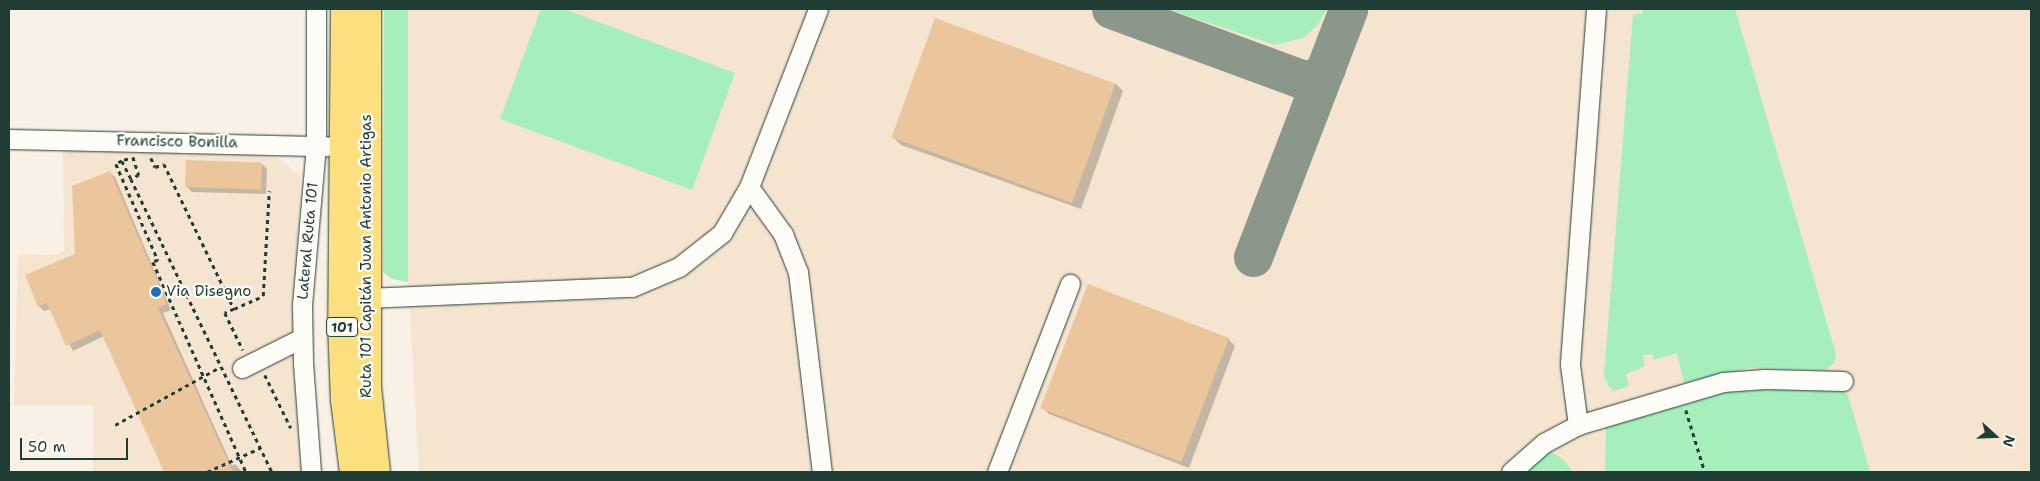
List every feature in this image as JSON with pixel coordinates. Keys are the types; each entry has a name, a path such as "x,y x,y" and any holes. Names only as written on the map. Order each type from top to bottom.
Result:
{"highway":[{"name":"Ruta 101 Capitán Juan Antonio Artigas","path":"345,9 342,323 345,400 351,466"},
{"name":"Ruta 101 Capitán Juan Antonio Artigas","path":"366,9 367,387 376,472"}],"street":[{"name":"Lateral Ruta 101","path":"311,472 302,338 305,254 316,146 316,9"},
{"path":"366,298 632,288 679,267 722,232 749,187 818,9"},
{"path":"1578,425 1570,365 1596,9"},
{"name":"Francisco Bonilla","path":"9,139 345,146"},
{"path":"749,187 783,234 798,272 822,472"},
{"path":"997,472 1070,284"},
{"path":"243,361 302,338"},
{"path":"1511,472 1544,443 1578,425 1723,382 1765,379 1843,380"}],"path":[{"path":"150,156 155,167 164,164 234,309"},
{"path":"131,179 139,175 133,157 116,164 158,260 153,262 202,377 246,472"},
{"path":"122,161 272,472"},
{"path":"243,361 225,313 263,296 269,191"},
{"path":"115,426 220,366"},
{"path":"262,368 293,434"},
{"path":"1682,394 1705,472"},
{"path":"207,472 260,448"}],"shaded area":[{"path":"408,9 2031,9 2031,472 419,472 408,282"},
{"name":"Via Disegno","path":"63,150 272,153 301,177 294,328 305,472 93,472 93,406 14,406 18,254 55,255 64,251"}],"green space":[{"path":"384,9 408,9 408,282 392,279 383,272"},
{"path":"541,9 564,9 735,73 692,190 500,119"},
{"path":"1167,9 1326,9 1319,24 1303,38 1275,45"},
{"path":"1643,9 1735,9 1836,354 1834,363 1825,370 1749,368 1684,383 1677,353 1654,360 1652,354 1643,355 1645,366 1626,374 1629,386 1614,391 1608,385 1604,375 1633,14 1642,14"},
{"path":"1746,387 1837,388 1843,391 1848,395 1870,472 1605,472 1606,430 1601,426"},
{"path":"1551,446 1552,453 1562,458 1573,472 1518,472"}],"building":[{"path":"935,18 1115,84 1072,203 892,137"},
{"path":"186,160 262,163 261,190 185,187"},
{"path":"110,171 167,304 158,308 233,472 164,472 100,330 66,346 47,303 38,307 25,275 75,254 72,186"},
{"path":"1088,284 1229,338 1181,462 1040,408"}],"taxiway":[{"path":"1111,9 1304,80 1318,77 1326,68"},
{"path":"1253,257 1348,9"}],"place":[{"name":"Via Disegno","path":"156,292"}]}
